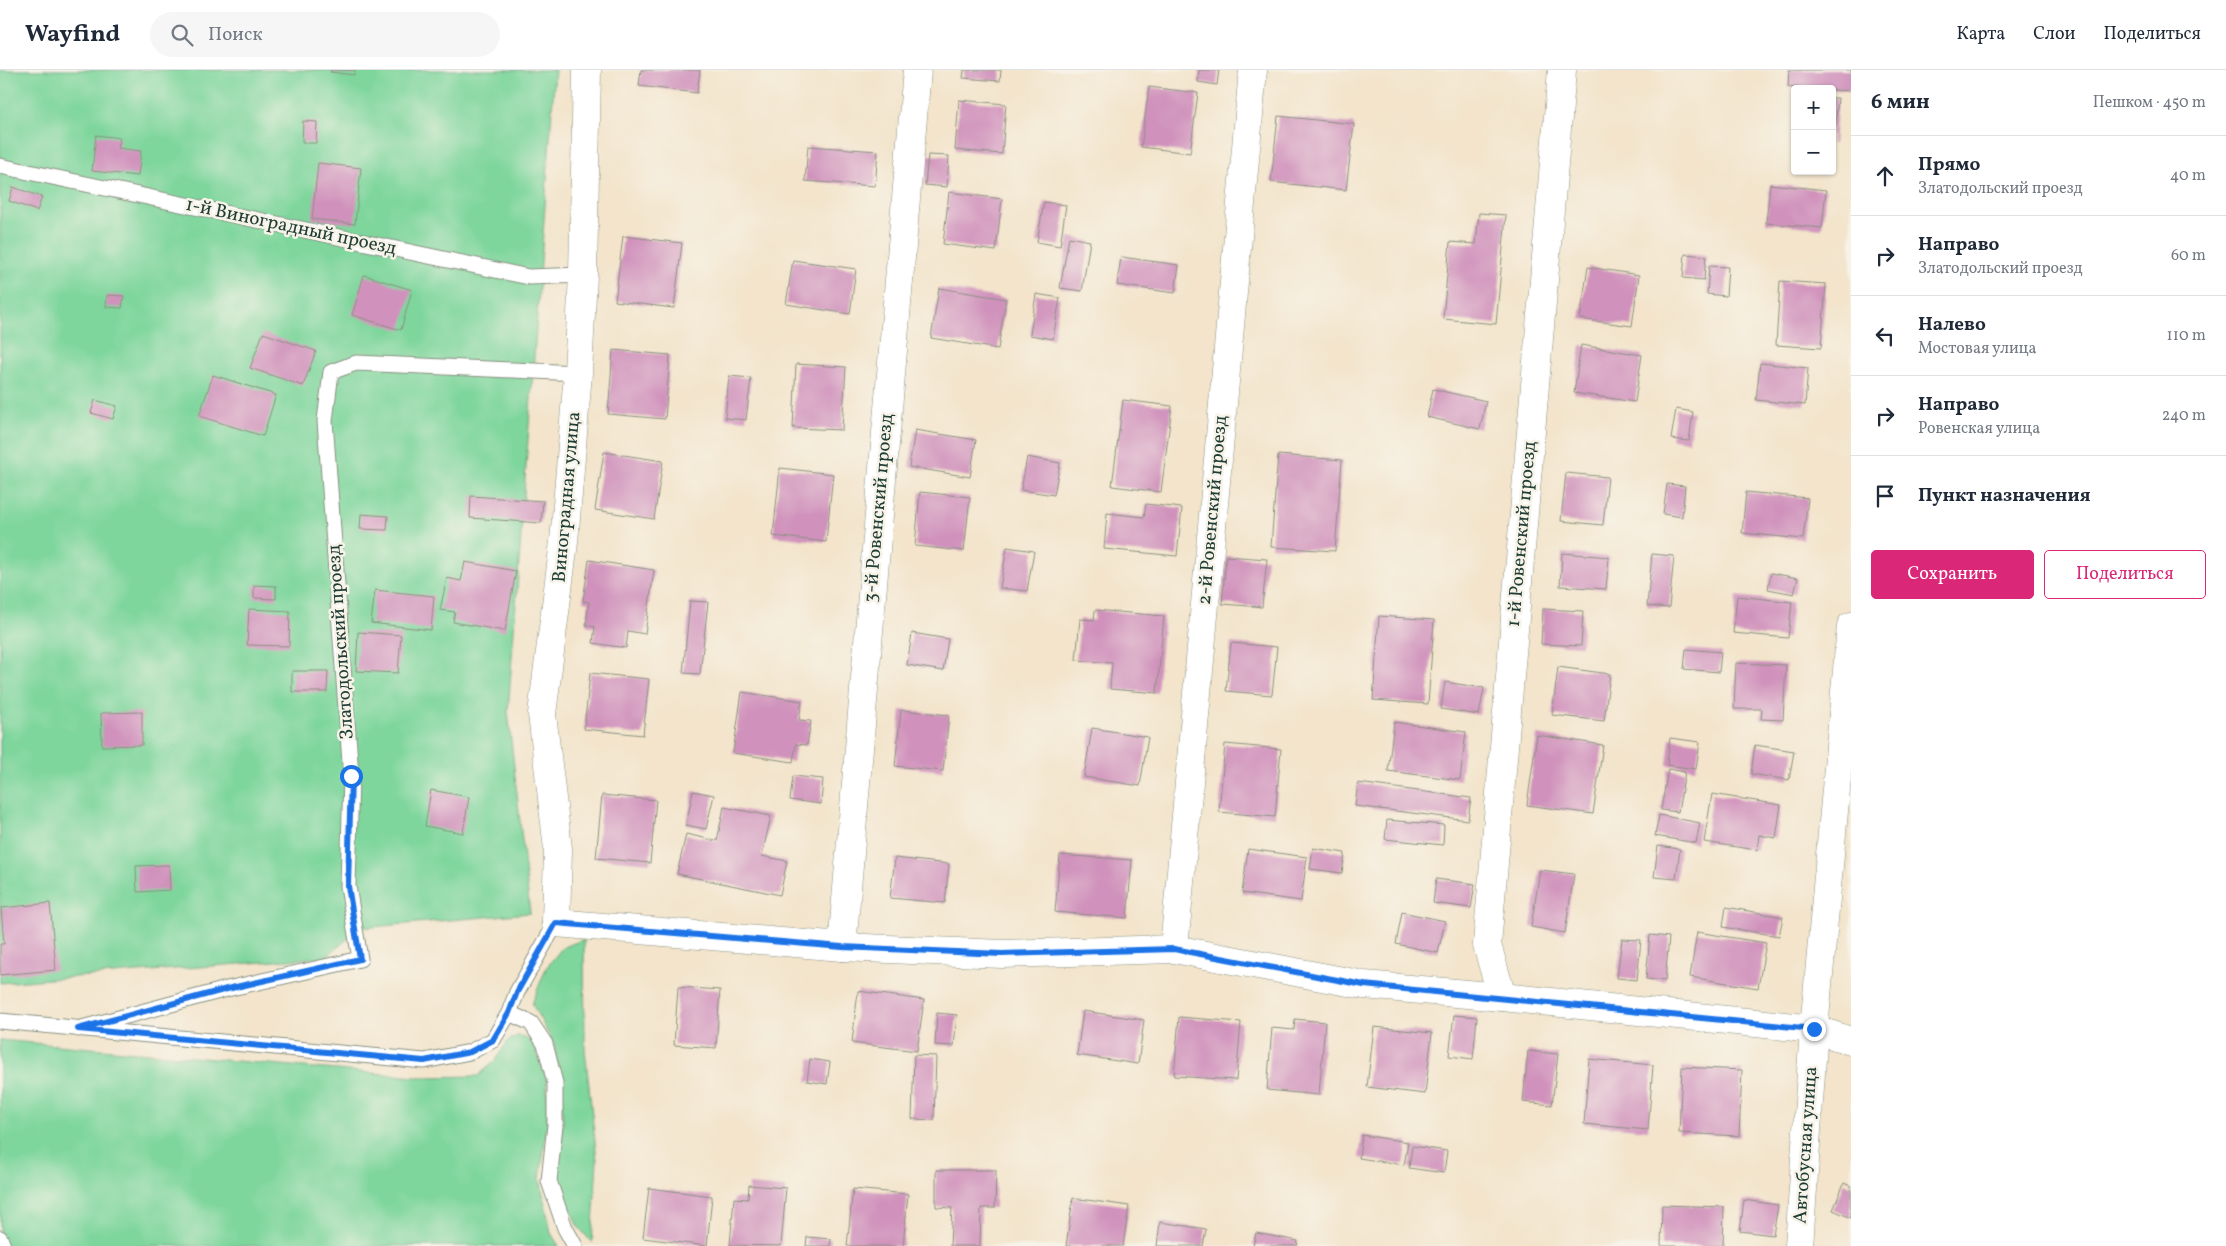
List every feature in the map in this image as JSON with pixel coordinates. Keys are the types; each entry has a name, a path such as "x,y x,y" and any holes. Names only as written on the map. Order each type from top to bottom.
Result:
{"street":[{"name":"Виноградная улица","path":"556,923 558,849 542,714 564,542 578,373 583,275 587,70"},
{"name":"3-й Ровенский проезд","path":"842,947 917,70"},
{"name":"2-й Ровенский проезд","path":"1174,949 1252,70"},
{"name":"1-й Ровенский проезд","path":"1502,997 1487,945 1562,70"},
{"name":"Автобусная улица","path":"1799,1246 1814,1029 1851,626"},
{"path":"556,923 842,947 1002,954 1174,949 1364,985 1814,1029 1851,1041"}],"lane":[{"name":"1-й Виноградный проезд","path":"0,166 529,278 583,275"},
{"name":"Златодольский проезд","path":"78,1029 227,989 360,959 348,886 351,776 325,421 331,372 356,363 578,373"},
{"path":"0,1022 424,1061 470,1052 493,1040 509,1013 517,992 556,923"},
{"path":"509,1013 531,1023 544,1044 555,1083 555,1125 549,1181 565,1228 575,1246"},
{"path":"0,1238 3,1246"}],"green space":[{"path":"0,70 555,70 508,712 530,913 360,928 326,957 0,983"},
{"path":"584,939 585,1050 597,1160 592,1243 577,1225 558,1176 563,1123 561,1084 554,1044 532,1004 546,968 562,948"},
{"path":"519,1035 532,1041 547,1080 547,1126 540,1179 551,1233 559,1246 0,1246 0,1040 416,1077 478,1076 494,1062 508,1041"}],"building":[{"path":"331,70 355,70 354,75 330,72"},
{"path":"641,70 700,70 697,93 639,86"},
{"path":"964,70 1001,70 1000,81 963,78"},
{"path":"1199,70 1219,70 1217,85 1198,82"},
{"path":"1789,70 1851,70 1851,91 1836,90 1836,85 1791,85 1791,87 1788,87"},
{"path":"1149,87 1198,93 1190,153 1141,147"},
{"path":"1836,98 1838,98 1836,121"},
{"path":"959,100 1006,104 1002,154 955,150"},
{"path":"1278,116 1354,124 1346,190 1271,182"},
{"path":"303,121 317,122 316,143 302,143"},
{"path":"96,135 120,138 118,148 141,151 138,176 92,171"},
{"path":"808,146 878,151 875,186 805,181"},
{"path":"928,155 949,156 947,187 925,185"},
{"path":"318,163 361,168 355,224 312,219"},
{"path":"1770,184 1826,190 1822,228 1766,223"},
{"path":"13,187 42,197 37,211 9,201"},
{"path":"949,192 1002,199 996,251 943,244"},
{"path":"1044,202 1066,205 1060,246 1037,242"},
{"path":"1479,213 1506,215 1496,324 1443,319 1450,242 1476,244"},
{"path":"623,236 682,243 674,308 615,301"},
{"path":"1069,237 1090,241 1082,291 1060,288"},
{"path":"1685,254 1706,256 1704,280 1683,278"},
{"path":"1121,257 1179,265 1175,293 1117,285"},
{"path":"793,260 856,269 850,314 786,304"},
{"path":"1709,266 1728,267 1726,296 1707,294"},
{"path":"1588,267 1639,275 1632,326 1580,319"},
{"path":"364,275 412,290 401,330 352,315"},
{"path":"1780,281 1826,284 1821,348 1776,345"},
{"path":"939,288 1006,299 998,349 931,338"},
{"path":"1036,294 1060,298 1053,339 1030,335"},
{"path":"107,295 124,296 122,308 106,307"},
{"path":"263,333 316,351 303,386 250,368"},
{"path":"1581,345 1642,355 1635,402 1574,393"},
{"path":"613,350 670,355 665,419 608,414"},
{"path":"1760,363 1808,368 1805,405 1756,400"},
{"path":"796,364 846,367 842,430 793,428"},
{"path":"213,375 276,395 263,436 199,416"},
{"path":"729,376 751,378 746,420 725,418"},
{"path":"1433,389 1486,401 1480,429 1427,417"},
{"path":"95,400 117,406 113,419 91,413"},
{"path":"1123,400 1172,406 1161,492 1112,486"},
{"path":"1676,409 1693,412 1689,441 1671,439"},
{"path":"915,430 976,440 970,477 909,467"},
{"path":"604,452 663,461 654,519 595,510"},
{"path":"1278,455 1342,460 1335,551 1271,547"},
{"path":"1027,457 1060,463 1054,495 1021,490"},
{"path":"780,468 833,474 826,542 773,536"},
{"path":"1566,473 1608,477 1603,525 1561,521"},
{"path":"1667,484 1685,486 1682,517 1663,514"},
{"path":"920,492 970,497 964,551 915,546"},
{"path":"1746,492 1808,498 1803,539 1742,533"},
{"path":"471,496 543,501 541,523 470,518"},
{"path":"1146,504 1182,508 1177,556 1104,549 1107,513 1144,517"},
{"path":"361,514 388,516 387,530 360,529"},
{"path":"1007,547 1034,551 1027,591 1000,588"},
{"path":"1562,553 1609,557 1606,589 1560,586"},
{"path":"1652,554 1674,556 1669,608 1647,606"},
{"path":"1226,556 1267,559 1262,607 1222,604"},
{"path":"589,560 654,570 645,634 628,631 626,648 593,643 595,627 586,625 589,602 583,601"},
{"path":"465,562 516,571 505,631 453,622 455,612 440,610 447,578 461,581"},
{"path":"1771,573 1798,578 1794,594 1768,589"},
{"path":"254,585 276,586 276,599 254,598"},
{"path":"375,590 434,596 431,630 371,623"},
{"path":"1737,596 1792,602 1788,638 1733,633"},
{"path":"690,601 708,602 700,674 683,673"},
{"path":"249,609 290,611 289,646 247,645"},
{"path":"1543,609 1583,611 1581,646 1541,644"},
{"path":"1095,610 1164,616 1157,693 1110,689 1112,663 1076,660 1080,619 1094,620"},
{"path":"1379,616 1434,620 1428,704 1373,700"},
{"path":"358,632 401,635 398,673 356,671"},
{"path":"912,633 948,639 943,671 907,665"},
{"path":"1231,643 1277,647 1272,695 1226,691"},
{"path":"1686,649 1721,652 1719,672 1684,669"},
{"path":"1736,663 1786,665 1783,720 1761,719 1762,709 1734,709"},
{"path":"1558,667 1610,674 1604,721 1552,715"},
{"path":"292,671 328,671 327,692 292,692"},
{"path":"590,673 649,679 643,735 584,729"},
{"path":"1445,682 1484,688 1479,715 1441,709"},
{"path":"742,692 802,701 799,720 811,721 807,745 796,744 793,762 733,753"},
{"path":"901,710 949,715 943,771 895,766"},
{"path":"142,712 142,745 102,746 101,713"},
{"path":"1394,722 1466,732 1460,780 1388,771"},
{"path":"1092,728 1148,737 1140,786 1084,777"},
{"path":"1537,735 1603,745 1593,814 1527,805"},
{"path":"1670,738 1700,742 1696,769 1667,765"},
{"path":"1225,744 1281,749 1275,817 1219,812"},
{"path":"1755,745 1794,751 1789,780 1751,774"},
{"path":"1668,769 1685,772 1678,812 1661,810"},
{"path":"793,776 823,779 821,804 790,800"},
{"path":"1358,783 1471,798 1468,820 1355,806"},
{"path":"431,790 469,797 463,833 425,826"},
{"path":"693,791 714,795 706,829 686,825"},
{"path":"1712,794 1781,805 1776,838 1759,835 1757,850 1704,842"},
{"path":"602,795 656,800 650,863 596,858"},
{"path":"724,807 771,816 762,856 787,861 780,895 677,874 686,834 717,841"},
{"path":"1659,815 1700,823 1696,843 1655,836"},
{"path":"1387,820 1444,825 1443,845 1385,839"},
{"path":"1658,846 1680,849 1676,879 1654,877"},
{"path":"1313,848 1345,853 1342,873 1310,869"},
{"path":"1248,849 1307,857 1301,901 1242,893"},
{"path":"1060,855 1132,860 1127,918 1055,912"},
{"path":"895,858 949,864 945,903 890,898"},
{"path":"169,865 170,890 137,892 136,866"},
{"path":"1540,870 1574,874 1565,933 1531,927"},
{"path":"1436,879 1475,884 1471,908 1433,903"},
{"path":"50,903 56,970 0,975 0,944 4,944 1,908"},
{"path":"1726,907 1783,917 1779,936 1723,927"},
{"path":"1402,912 1445,921 1438,953 1396,944"},
{"path":"1697,932 1766,943 1758,988 1690,977"},
{"path":"1650,935 1669,937 1665,981 1646,979"},
{"path":"1622,939 1641,940 1637,980 1617,978"},
{"path":"678,987 720,990 716,1048 674,1045"},
{"path":"858,991 924,1000 917,1051 852,1043"},
{"path":"1083,1011 1144,1020 1138,1064 1077,1055"},
{"path":"937,1013 957,1015 954,1046 935,1045"},
{"path":"1454,1015 1477,1017 1473,1059 1449,1056"},
{"path":"1179,1017 1241,1022 1236,1080 1174,1076"},
{"path":"1295,1019 1325,1022 1319,1095 1267,1090 1272,1028 1294,1030"},
{"path":"1374,1027 1432,1033 1425,1094 1367,1087"},
{"path":"1528,1051 1558,1054 1552,1105 1523,1102"},
{"path":"914,1055 936,1056 934,1120 912,1119"},
{"path":"810,1059 830,1062 827,1084 807,1081"},
{"path":"1589,1059 1653,1065 1648,1130 1584,1124"},
{"path":"1682,1067 1742,1070 1739,1136 1679,1133"},
{"path":"1362,1135 1408,1142 1404,1165 1359,1158"},
{"path":"1412,1146 1447,1151 1444,1173 1409,1168"},
{"path":"936,1170 996,1170 995,1208 981,1208 980,1246 950,1246 952,1208 936,1207"},
{"path":"1844,1183 1851,1186 1851,1218 1833,1210"},
{"path":"749,1185 786,1188 781,1246 730,1245 734,1198 748,1199"},
{"path":"649,1188 712,1196 707,1246 643,1238"},
{"path":"853,1189 908,1194 903,1246 847,1246"},
{"path":"1073,1198 1129,1206 1123,1246 1066,1246"},
{"path":"1744,1200 1778,1205 1773,1235 1740,1231"},
{"path":"1662,1205 1724,1207 1723,1246 1661,1246"},
{"path":"1160,1222 1206,1229 1203,1246 1157,1246"},
{"path":"1256,1233 1298,1241 1297,1246 1253,1246"},
{"path":"807,1237 831,1239 830,1246 806,1246"}],"route":[{"path":"351,776 348,886 360,959 227,989 78,1029 424,1061 470,1052 493,1040 509,1013 517,992 556,923 842,947 1002,954 1174,949 1364,985 1814,1029"}]}
